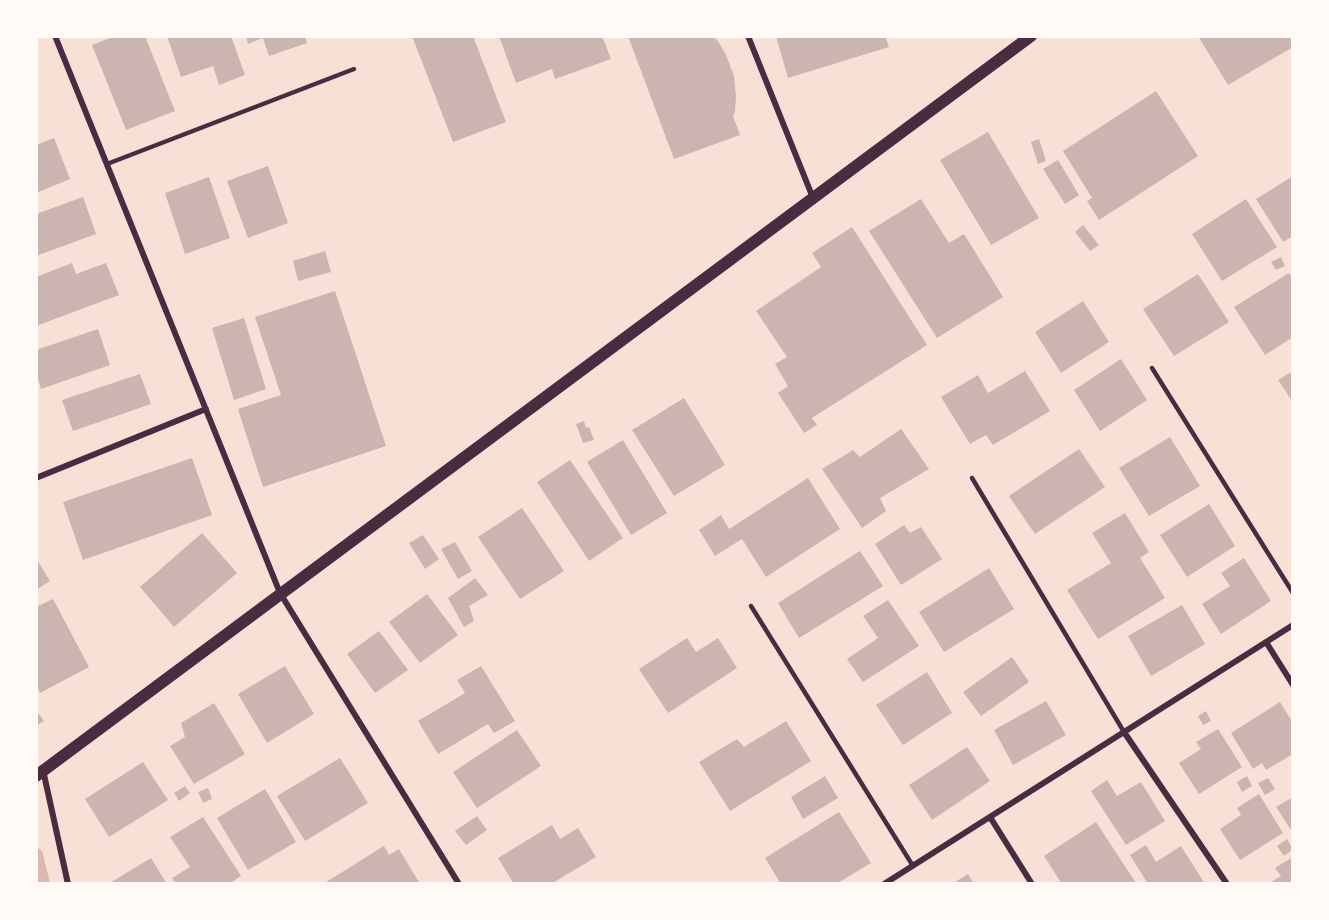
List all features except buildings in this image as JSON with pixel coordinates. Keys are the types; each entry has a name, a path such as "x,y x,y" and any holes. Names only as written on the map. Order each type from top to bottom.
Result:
{"main road":[{"path":"40,773 1031,36"}],"street":[{"path":"55,36 280,593 459,884"},
{"path":"748,36 813,198"},
{"path":"36,478 206,410"},
{"path":"884,884 1293,625"},
{"path":"1266,642 1293,685"},
{"path":"1124,732 1227,884"},
{"path":"40,773 68,884"},
{"path":"990,817 1032,884"}],"lane":[{"path":"107,164 354,69"},
{"path":"1152,368 1293,593"},
{"path":"972,478 1124,732"},
{"path":"751,606 913,866"}],"waterway":[{"path":"36,855 43,884"}]}
